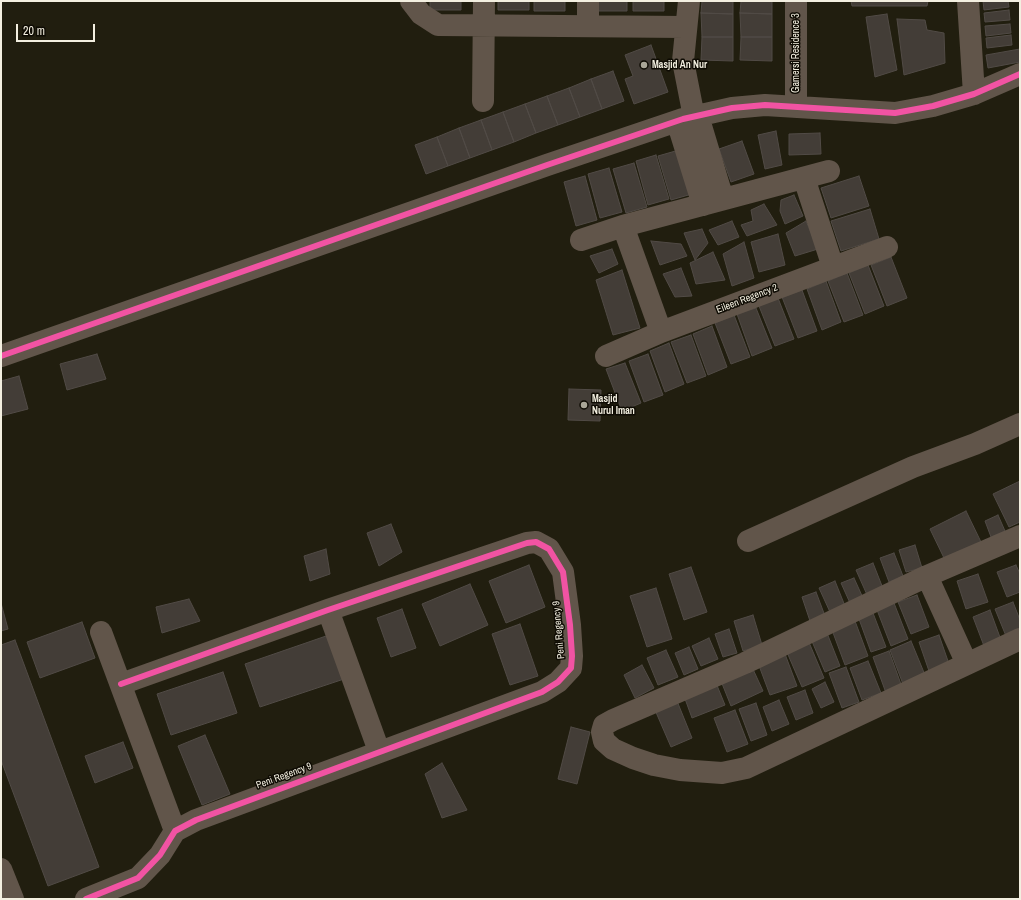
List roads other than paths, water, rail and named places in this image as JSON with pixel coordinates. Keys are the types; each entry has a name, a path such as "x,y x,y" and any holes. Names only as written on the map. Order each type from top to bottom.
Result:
{"street":[{"path":"411,1 420,14 438,26 686,27"},
{"path":"483,101 484,1"},
{"path":"588,1 588,26"},
{"path":"689,1 683,61 690,118 713,202"},
{"name":"Gamersi Residence 3","path":"796,1 796,105"},
{"path":"968,1 974,94"},
{"path":"1,356 690,118 745,107 765,105 796,105 895,113 933,106 974,94 1020,74"},
{"path":"581,240 623,226 829,171"},
{"path":"804,178 833,267"},
{"path":"623,226 661,332"},
{"name":"Eileen Regency 2","path":"606,356 661,332 887,247"},
{"path":"748,541 913,467 975,444 1020,424"},
{"path":"1020,536 927,576 745,663 613,720 604,725 602,732 604,741 613,749 654,765 680,770 722,773 746,768 1020,639"},
{"name":"Peni Regency 9","path":"121,684 328,610 527,543 536,542 549,549 562,572 570,625 572,656 571,668 558,682 542,692 218,811 175,831"},
{"path":"927,576 967,664"},
{"path":"328,610 379,752"},
{"path":"86,899 138,878 160,855 175,831 102,632"},
{"path":"1,869 13,899"}],"place":[{"name":"Masjid An Nur","path":"644,65"},
{"name":"Masjid Nurul Iman","path":"584,405"}]}
